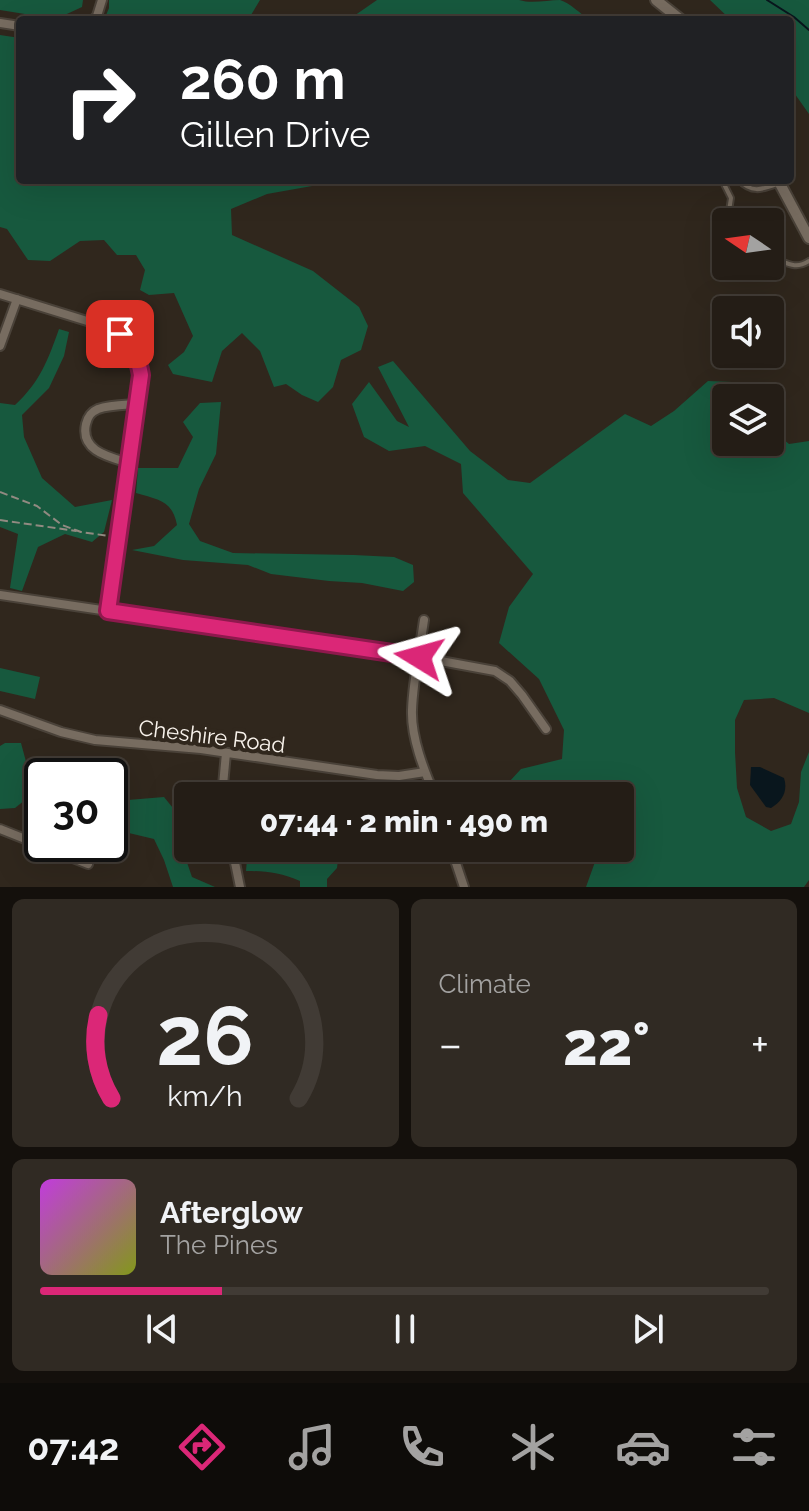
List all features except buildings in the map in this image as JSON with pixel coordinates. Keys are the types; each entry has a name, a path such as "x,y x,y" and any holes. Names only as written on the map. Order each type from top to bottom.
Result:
{"street":[{"path":"656,0 676,16"},
{"path":"779,184 809,238"},
{"path":"0,294 100,325 123,336 139,361 141,375 108,611"},
{"path":"0,346 17,299"},
{"path":"129,463 93,448 86,439 85,428 90,414 96,410 137,404"},
{"path":"0,595 495,671 510,681 546,729"},
{"path":"424,620 412,710 414,729 429,782"},
{"name":"Cheshire Road","path":"0,710 61,732 95,740 226,753 377,775 425,772"},
{"path":"223,782 226,753"},
{"path":"0,829 88,864"},
{"path":"235,862 240,887"},
{"path":"456,862 464,887"}],"lane":[{"path":"724,184 731,198 729,208"},
{"path":"744,184 756,191 773,184"},
{"path":"784,262 796,266 809,261"}],"path":[{"path":"0,492 37,506 62,525 81,532"},
{"path":"0,520 118,536"}],"green space":[{"path":"0,0 83,0 82,7 62,16 37,16 0,10"},
{"path":"109,0 260,0 250,16 106,16"},
{"path":"377,0 560,0 584,16 354,16"},
{"path":"710,0 809,0 809,114 794,93 794,16 727,16"},
{"path":"0,35 16,37 16,184 323,184 267,194 231,209 232,235 313,271 359,307 368,326 361,350 341,360 333,387 318,402 286,384 274,387 260,351 242,333 222,351 212,382 173,374 168,365 184,352 193,336 174,293 149,295 140,290 145,270 136,255 117,255 104,240 80,241 50,261 28,260 7,229 0,227"},
{"path":"59,329 69,332 64,356 49,388 22,415 24,437 42,478 75,507 112,500 104,532 92,542 65,534 38,547 22,591 10,588 18,534 0,527 0,403 15,405 31,388 47,361"},
{"path":"393,361 470,451 508,480 530,483 625,414 651,426 674,411 708,381 733,384 712,384 712,456 784,456 784,440 789,444 809,441 809,713 774,698 744,700 735,720 737,788 746,817 771,831 791,824 799,802 801,772 809,752 809,880 804,887 586,887 595,862 634,862 634,782 509,782 521,769 562,759 564,730 539,679 499,643 509,607 533,574 463,493 461,464 425,446 389,451 364,437 352,404 369,382 397,421 409,427 378,367"},
{"path":"221,402 216,454 199,489 189,524 200,541 233,553 394,557 413,565 414,582 403,591 362,583 271,574 248,565 183,560 132,550 154,546 177,525 168,506 136,493 138,468 178,468 193,437 183,422 200,403"},
{"path":"0,668 40,677 35,699 0,691"},
{"path":"21,743 25,758 24,801 15,808 0,809 0,746"},
{"path":"164,797 174,809 174,862 187,862 192,877 215,887 173,887 154,839 128,833 128,800"},
{"path":"247,862 338,862 337,868 327,879 327,887 300,887 300,881 286,876 246,871"}],"shaded area":[{"path":"751,767 760,767 784,778 784,795 771,808 766,807 750,785"}],"waterway":[{"path":"767,0 792,16"},
{"path":"794,17 809,30"}],"route":[{"path":"120,334 133,349 141,375 108,611 419,657"}]}
